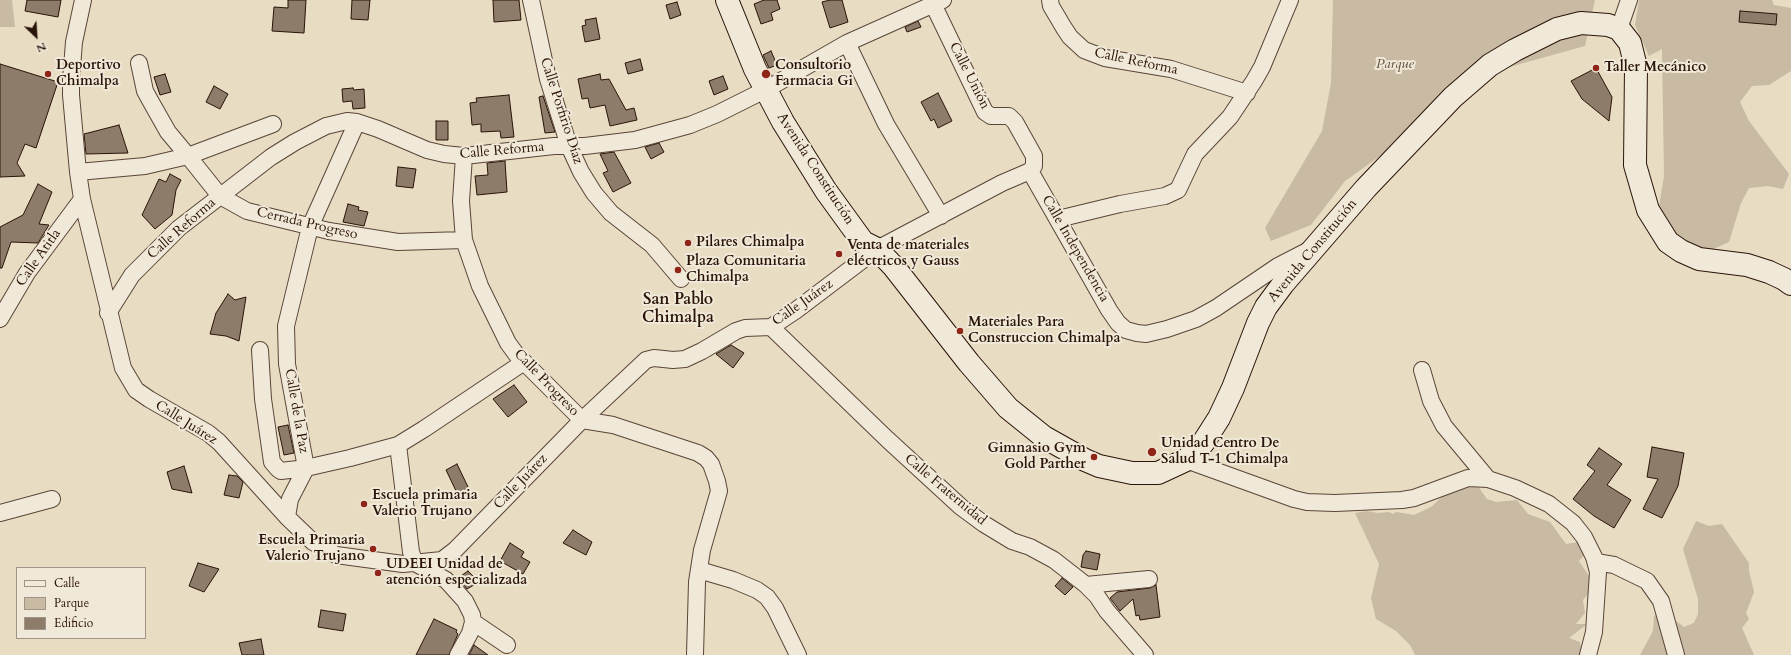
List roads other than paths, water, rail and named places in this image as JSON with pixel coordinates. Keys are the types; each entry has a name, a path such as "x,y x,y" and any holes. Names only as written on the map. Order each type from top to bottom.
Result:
{"main road":[{"name":"Avenida Constitución","path":"726,0 755,69 783,122 838,208 863,242 878,249 894,267 969,363 1008,408 1044,437 1086,460 1099,466 1132,473 1158,472 1186,460 1203,443 1219,418 1233,388 1258,323 1266,307 1283,284 1366,188 1453,97 1490,66 1515,50 1557,30 1581,23 1596,23 1619,29"},
{"path":"1619,29 1630,43 1636,67 1635,165 1648,210 1663,236 1668,242 1681,251 1699,258 1747,265 1769,272 1791,284"}],"street":[{"name":"Calle Juárez","path":"83,0 74,42 71,80 78,172 82,199 108,313 123,368 136,390 148,399 208,433 219,442 287,518 313,542 336,556 403,564 442,560 451,554 582,420 646,360 654,358 673,360 685,359 702,352 736,331 745,328 771,326 795,311 878,249"},
{"name":"Calle Porfirio Díaz","path":"530,0 548,79 569,146 580,172 594,193 611,213 652,245 681,279"},
{"name":"Calle Reforma","path":"1050,0 1051,6 1070,37 1084,50 1105,58 1171,69 1247,93"},
{"path":"1058,219 1174,193 1178,190 1195,154 1230,117 1247,93 1262,67 1290,0"},
{"path":"1619,29 1629,0"},
{"name":"Calle Reforma","path":"108,313 132,275 179,228 271,157 295,142 326,126 347,121 357,122 428,150 444,154 464,156 635,140 707,118 766,90 888,19 938,2"},
{"name":"Calle Unión","path":"938,2 985,112 991,116 1009,116 1015,122 1034,156 1034,166 1030,171"},
{"path":"847,43 886,124 941,216"},
{"name":"Cerrada Progreso","path":"139,63 145,90 168,132 220,196 247,211 310,227 398,242 464,240"},
{"name":"Calle de la Paz","path":"357,122 310,227 288,313 286,342 287,364 306,468 398,445 424,430 524,362"},
{"path":"78,172 145,166 188,156 273,124"},
{"name":"Calle Progreso","path":"464,156 461,201 464,240 470,259 494,315 508,343 524,362 582,420 613,425 698,453 706,458 711,464 719,491 702,550 697,582 695,655"},
{"path":"878,249 1002,183 1030,171"},
{"name":"Calle Independencia","path":"1030,171 1118,323 1126,330 1136,334 1146,334 1167,329 1196,319 1216,308 1278,266 1315,247"},
{"name":"Calle Atitla","path":"0,319 27,273 82,199"},
{"name":"Calle Fraternidad","path":"771,326 881,434 961,507 984,524 1012,541 1030,547 1054,560 1086,585 1145,655"},
{"path":"260,350 263,399 272,462 281,471 306,468"},
{"path":"1422,370 1431,401 1444,426 1488,479"},
{"path":"398,445 411,552 415,563 446,580 465,601 472,615 473,622 470,633 458,655"},
{"path":"1186,460 1294,499 1308,502 1335,503 1402,500 1414,498 1468,478 1488,479 1515,488 1549,504 1573,523 1584,538 1596,562 1598,572 1594,632 1588,655"},
{"path":"287,518 290,499 306,468"},
{"path":"0,513 52,499"},
{"path":"1596,562 1614,565 1647,581 1660,601 1676,655"},
{"path":"699,570 734,580 757,590 767,597 776,608 798,655"},
{"path":"1086,585 1149,579"},
{"path":"473,622 507,645"}],"place":[{"name":"Taller Mecánico","path":"1596,68"},
{"name":"Deportivo Chimalpa","path":"48,74"},
{"name":"Consultorio Farmacia Gi","path":"766,74"},
{"name":"Pilares Chimalpa","path":"688,243"},
{"name":"Venta de materiales eléctricos y Gauss","path":"839,254"},
{"name":"Plaza Comunitaria Chimalpa","path":"678,270"},
{"name":"Materiales Para Construccion Chimalpa","path":"960,331"},
{"name":"Unidad Centro De Salud T-1 Chimalpa","path":"1152,452"},
{"name":"Gimnasio Gym Gold Parther","path":"1094,457"},
{"name":"Escuela primaria Valerio Trujano","path":"364,504"},
{"name":"Escuela Primaria Valerio Trujano","path":"373,549"},
{"name":"UDEEI Unidad de atención especializada","path":"378,573"}],"district":[{"name":"San Pablo Chimalpa","path":"678,309"}],"park label":[{"name":"Parque","path":"1395,65"}]}
